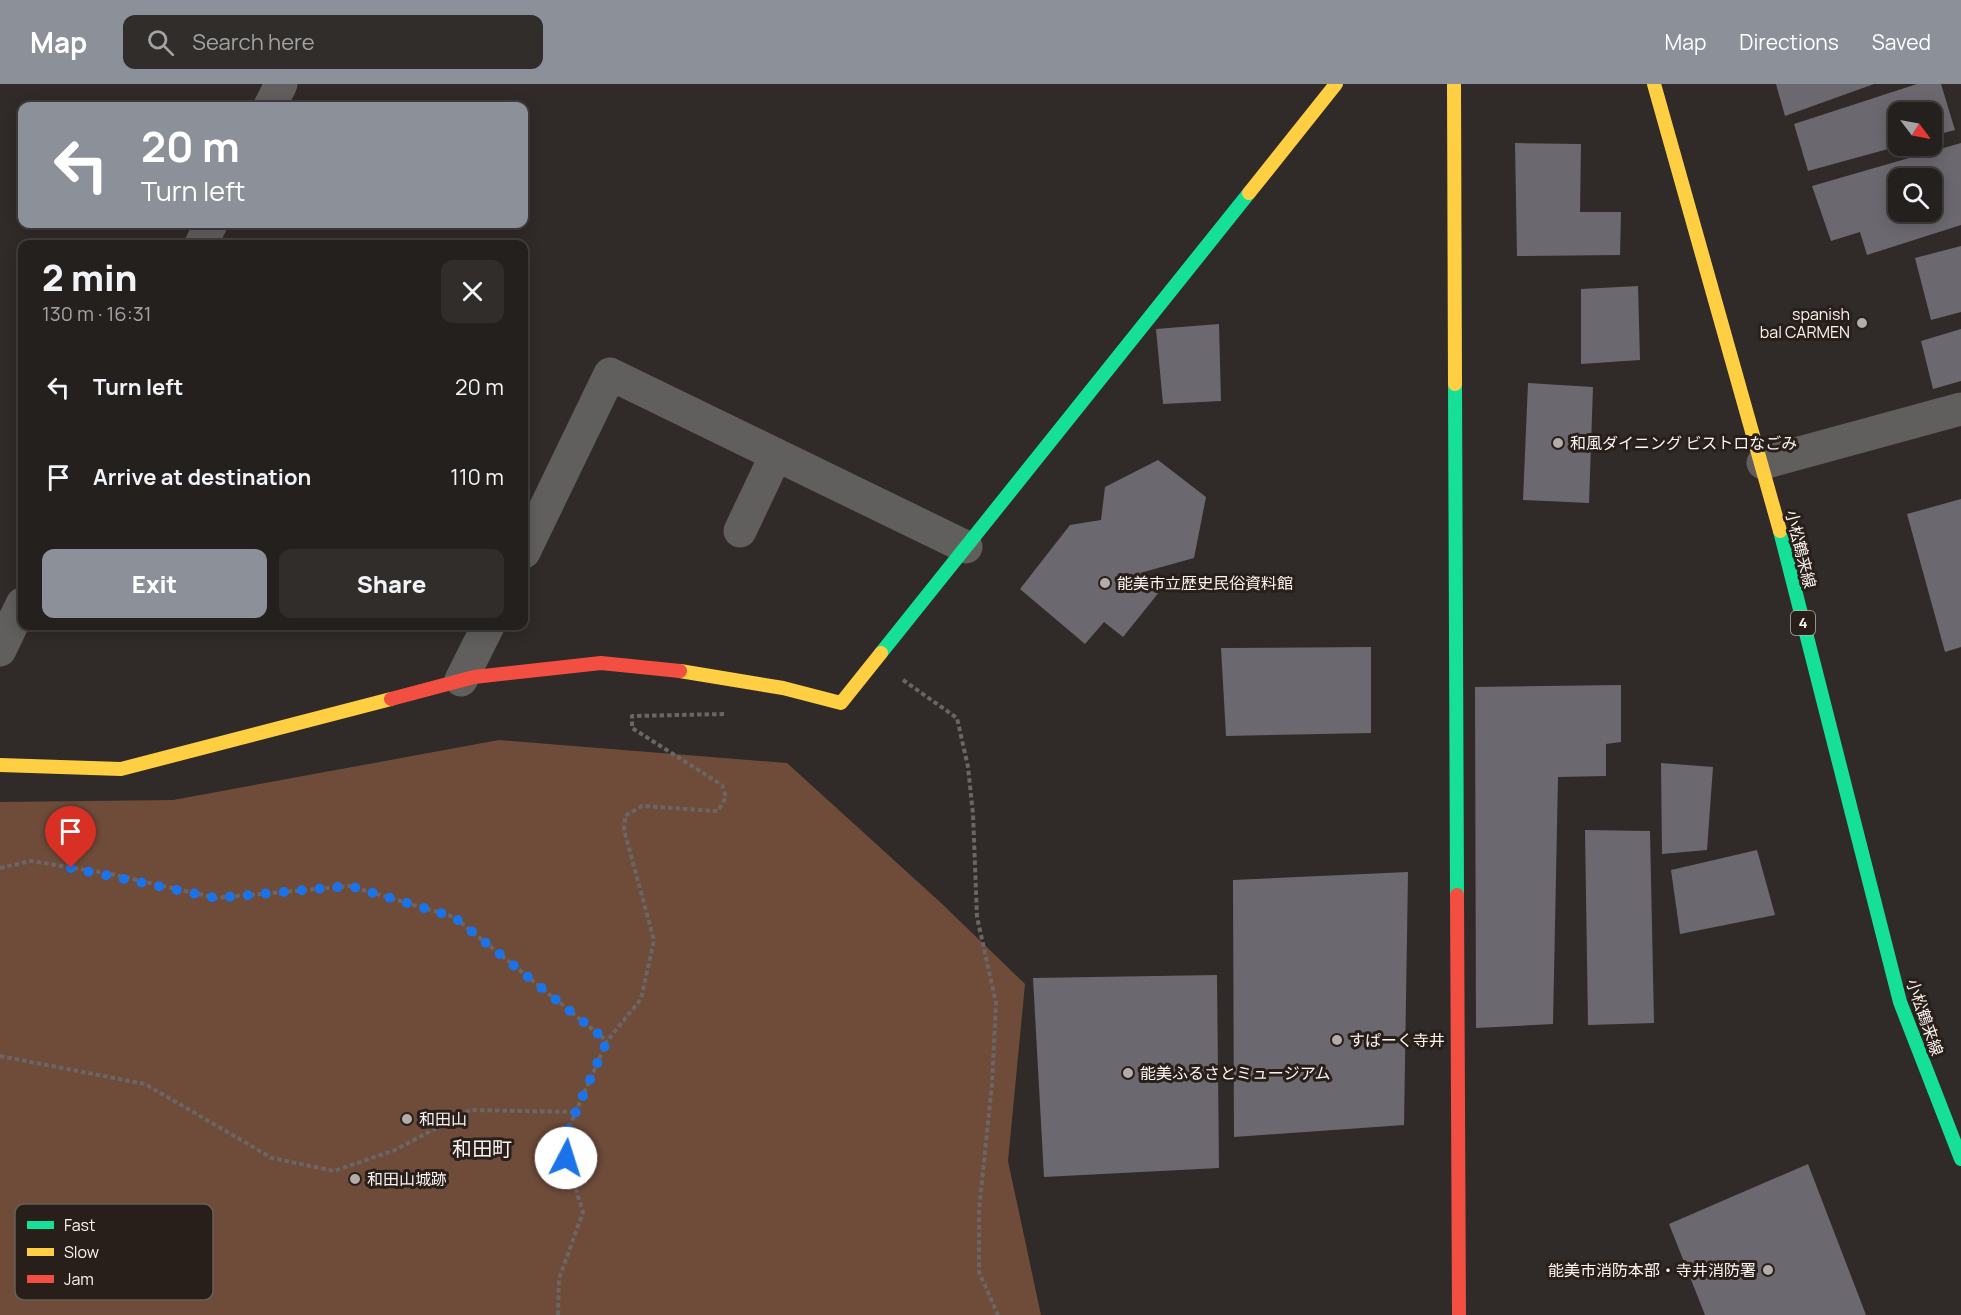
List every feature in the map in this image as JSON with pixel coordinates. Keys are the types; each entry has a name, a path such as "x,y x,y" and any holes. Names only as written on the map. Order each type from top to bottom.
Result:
{"street":[{"path":"272,102 281,84"},
{"path":"0,765 121,769 474,676 602,663 715,675 783,688 841,703 1336,84"},
{"path":"1454,84 1459,1315"},
{"name":"小松鶴来線","path":"1654,84 1762,463 1900,1002 1961,1159"},
{"path":"528,544 610,374 966,547"},
{"path":"1762,463 1961,409"},
{"path":"740,531 776,455"},
{"path":"0,650 18,612"},
{"path":"461,680 486,630"}],"path":[{"path":"875,660 957,718 968,767 973,814 977,917 996,1003 992,1084 979,1210 979,1272 998,1315"},
{"path":"558,1315 559,1279 583,1212 566,1158 567,1132 607,1041 641,999 654,940 624,830 625,816 642,806 718,811 726,796 722,785 632,728 632,716 732,714"},
{"path":"0,868 32,861 111,874 216,898 350,886 454,917 607,1041"},
{"path":"0,1056 145,1084 272,1158 334,1171 395,1150 470,1110 576,1112"}],"shaded area":[{"path":"499,740 787,763 940,902 1025,984 1008,1161 1041,1315 0,1315 0,802 173,800"}],"building":[{"path":"1776,84 1874,84 1785,116"},
{"path":"1917,84 1941,84 1955,130 1942,133 1942,102 1888,102 1888,149 1808,171 1794,124"},
{"path":"1515,143 1581,144 1580,212 1621,212 1620,255 1517,256"},
{"path":"1961,143 1961,225 1867,255 1860,232 1831,241 1812,186 1916,156 1942,156 1942,148"},
{"path":"1961,246 1961,312 1931,320 1915,258"},
{"path":"1638,286 1640,360 1581,364 1581,289"},
{"path":"1219,324 1221,401 1163,404 1156,329"},
{"path":"1961,329 1961,381 1933,389 1921,341"},
{"name":"和風ダイニング ビストロなごみ","path":"1528,383 1593,387 1589,503 1523,500"},
{"path":"1158,460 1206,497 1194,558 1140,573 1160,591 1123,637 1104,622 1085,644 1020,589 1070,525 1101,520 1105,487"},
{"path":"1961,499 1961,647 1945,652 1907,514"},
{"path":"1371,647 1371,733 1226,736 1221,648"},
{"path":"1621,685 1621,742 1606,744 1606,776 1558,777 1553,1024 1476,1028 1475,687"},
{"path":"1661,763 1713,767 1707,850 1662,854"},
{"path":"1585,830 1650,831 1654,1023 1588,1025"},
{"path":"1757,850 1775,915 1680,934 1671,870"},
{"path":"1408,872 1404,1125 1234,1137 1233,880"},
{"name":"能美ふるさとミュージアム","path":"1217,975 1219,1168 1044,1177 1033,978"},
{"name":"能美市消防本部・寺井消防署","path":"1808,1164 1866,1315 1705,1315 1669,1224"}],"traffic: fast":[{"path":"881,653 1249,193"},
{"path":"1455,384 1457,895"},
{"path":"1780,531 1900,1002 1961,1159"}],"traffic: slow":[{"path":"1249,193 1336,84"},
{"path":"1454,84 1455,384"},
{"path":"1654,84 1780,531"},
{"path":"680,671 783,688 841,703 881,653"},
{"path":"0,765 121,769 391,699"}],"traffic: jam":[{"path":"391,699 474,677 601,663 680,671"},
{"path":"1457,895 1459,1315"}],"place":[{"name":"spanish bal CARMEN","path":"1862,323"},
{"name":"和風ダイニング ビストロなごみ","path":"1558,443"},
{"name":"能美市立歴史民俗資料館","path":"1105,583"},
{"name":"すぱーく寺井","path":"1337,1040"},
{"name":"能美ふるさとミュージアム","path":"1128,1073"},
{"name":"和田山","path":"407,1119"},
{"name":"和田山城跡","path":"355,1179"},
{"name":"能美市消防本部・寺井消防署","path":"1768,1270"}],"district":[{"name":"和田町","path":"482,1149"}],"route":[{"path":"71,868 111,874 216,898 350,886 454,917 607,1041 567,1132 566,1158"}]}
